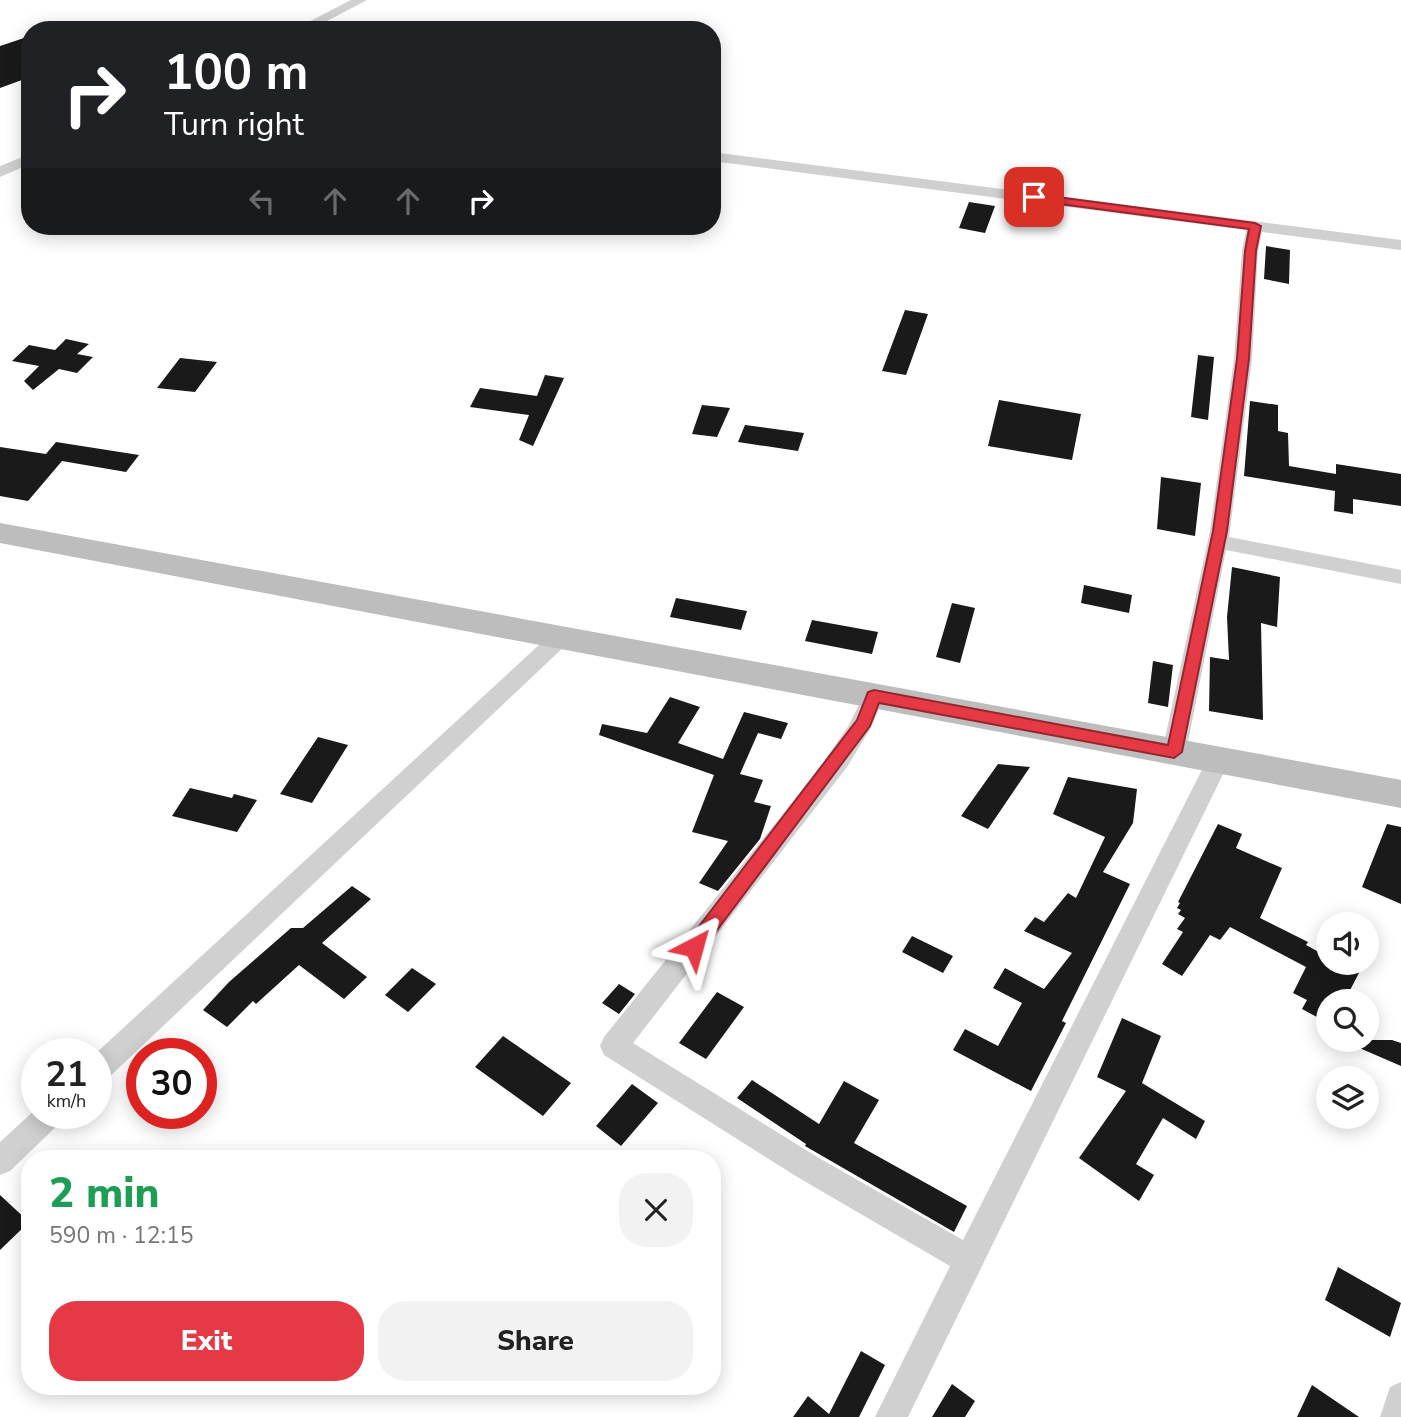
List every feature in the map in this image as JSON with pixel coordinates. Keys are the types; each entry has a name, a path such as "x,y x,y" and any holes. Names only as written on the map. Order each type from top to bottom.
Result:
{"street":[{"path":"318,21 361,0"},
{"path":"721,157 1401,245"},
{"path":"0,172 21,162"},
{"path":"1174,752 1218,542 1243,359 1250,251 1255,226"},
{"path":"0,533 1401,794"},
{"path":"1218,542 1401,578"},
{"path":"112,1056 560,638"},
{"path":"874,696 865,722 819,785 725,908 614,1045 809,1168 969,1260"},
{"path":"891,1417 1218,760"},
{"path":"0,1161 34,1129"},
{"path":"1396,1417 1401,1398"}],"building":[{"path":"21,39 21,80 0,88 0,46"},
{"path":"969,202 995,206 985,233 959,228"},
{"path":"1266,246 1290,250 1289,284 1264,279"},
{"path":"905,310 928,314 906,375 882,371"},
{"path":"66,339 89,344 77,354 93,357 77,373 59,369 33,390 24,381 39,366 12,361 29,345 55,350"},
{"path":"1198,355 1214,357 1208,420 1191,417"},
{"path":"180,358 217,362 195,392 157,388"},
{"path":"545,375 564,378 533,446 519,440 529,415 470,407 480,388 537,396"},
{"path":"999,400 1081,414 1072,460 988,446"},
{"path":"1250,401 1278,405 1278,431 1288,433 1289,466 1336,474 1336,464 1401,474 1401,506 1353,499 1353,514 1334,511 1335,491 1244,476"},
{"path":"702,405 730,408 717,437 692,434"},
{"path":"745,425 804,433 798,451 738,442"},
{"path":"56,442 139,455 126,472 62,461 28,501 0,496 0,447 46,454"},
{"path":"1161,477 1201,483 1195,536 1157,529"},
{"path":"1232,567 1280,577 1277,627 1261,623 1263,720 1209,711 1210,657 1229,660 1227,617"},
{"path":"1084,585 1132,595 1129,613 1081,603"},
{"path":"676,598 747,611 741,630 670,617"},
{"path":"952,603 975,608 960,663 936,657"},
{"path":"812,620 878,632 872,654 805,641"},
{"path":"1153,661 1173,665 1168,707 1148,703"},
{"path":"670,697 700,707 678,743 723,759 744,712 788,723 781,739 758,733 740,774 763,780 754,802 771,806 760,839 718,891 699,883 728,841 692,832 714,775 599,735 602,724 647,733"},
{"path":"318,737 348,745 312,803 280,794"},
{"path":"998,764 1030,767 988,829 961,816"},
{"path":"1068,777 1137,789 1133,823 1103,872 1130,884 1062,1021 1066,1023 1031,1091 953,1050 965,1029 998,1046 1022,1003 993,988 1005,968 1044,989 1072,953 1024,931 1035,917 1044,922 1068,893 1076,898 1105,837 1053,814"},
{"path":"190,788 232,798 234,794 257,800 237,832 172,816"},
{"path":"1218,824 1242,834 1236,848 1282,868 1260,918 1308,942 1306,945 1316,950 1316,975 1358,975 1351,989 1316,989 1316,1017 1302,1009 1307,1000 1293,993 1306,967 1230,927 1220,940 1210,935 1182,976 1162,964 1183,932 1177,929 1185,918 1178,914 1181,910 1177,908 1180,903 1178,902"},
{"path":"1387,824 1401,827 1401,904 1362,887"},
{"path":"352,886 371,899 322,943 367,977 344,999 299,965 256,1004 253,1001 227,1027 203,1010 229,982 291,928 303,928"},
{"path":"912,936 953,956 943,973 902,952"},
{"path":"412,968 436,984 408,1012 385,995"},
{"path":"619,984 635,994 619,1014 602,1003"},
{"path":"717,992 744,1007 706,1059 679,1043"},
{"path":"1122,1018 1161,1036 1142,1083 1205,1121 1196,1139 1163,1118 1136,1164 1154,1175 1139,1201 1079,1158 1126,1091 1097,1077"},
{"path":"503,1036 571,1083 543,1116 475,1067"},
{"path":"1379,1040 1401,1043 1401,1066 1369,1052 1379,1052"},
{"path":"752,1080 819,1124 844,1081 879,1100 854,1143 967,1206 954,1232 805,1146 806,1144 737,1098"},
{"path":"632,1084 658,1103 621,1146 596,1126"},
{"path":"0,1195 21,1215 21,1230 0,1250"},
{"path":"1338,1267 1401,1303 1390,1337 1325,1300"},
{"path":"861,1351 885,1365 859,1417 793,1417 808,1396 829,1414"},
{"path":"952,1384 975,1401 965,1417 932,1417"},
{"path":"1312,1385 1359,1417 1297,1417"}],"route":[{"path":"694,947 865,722 874,696 1174,752 1220,531 1243,359 1250,251 1255,226 1034,197"}]}
